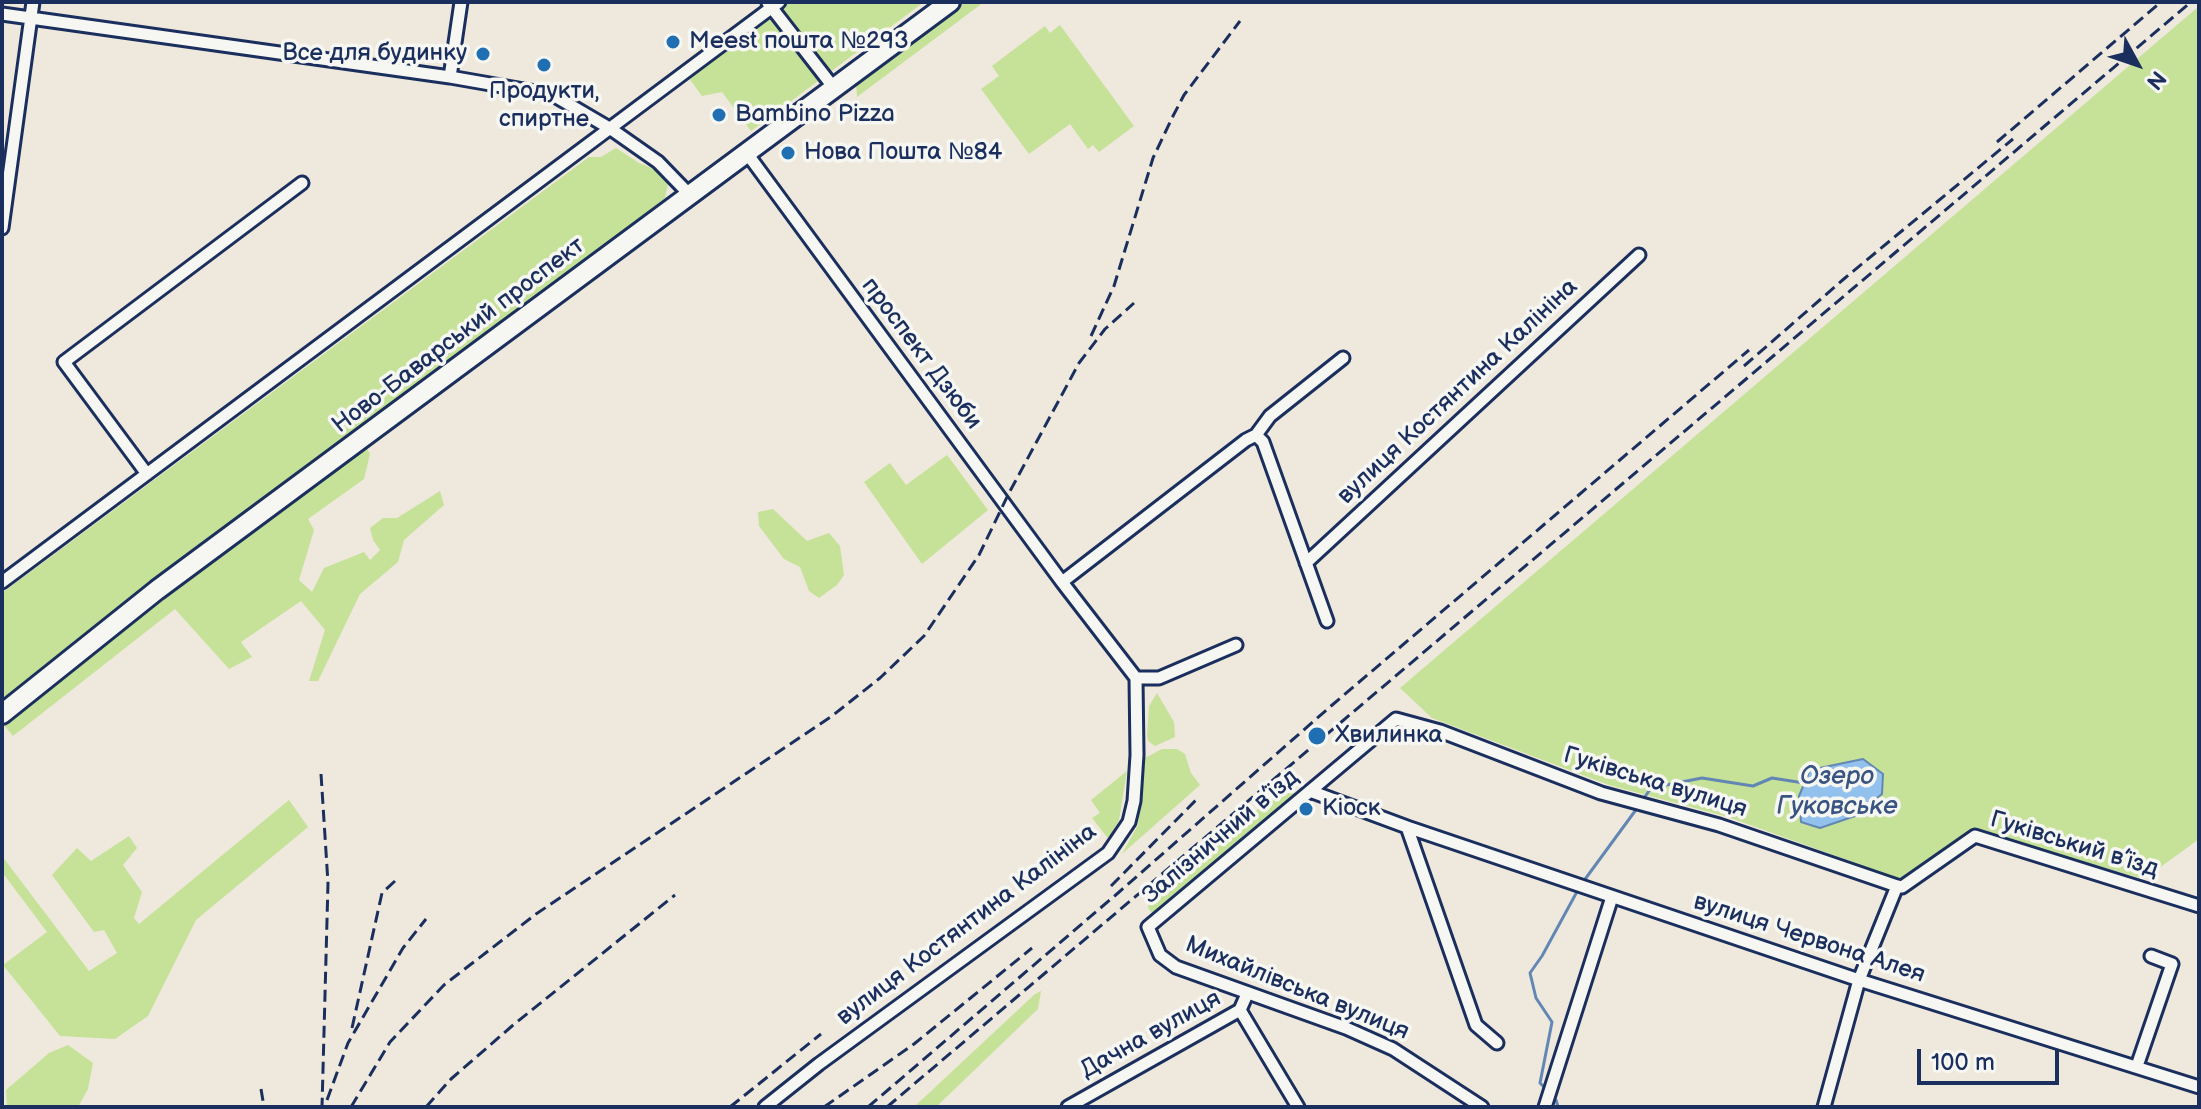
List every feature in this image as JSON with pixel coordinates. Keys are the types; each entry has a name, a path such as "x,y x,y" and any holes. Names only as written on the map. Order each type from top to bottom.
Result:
{"main road":[{"name":"Ново-Баварський проспект","path":"2,714 157,590 950,2"}],"street":[{"path":"2,228 33,2"},
{"path":"450,77 461,2"},
{"path":"2,582 611,129 773,4 834,88"},
{"path":"2,14 450,77 553,95 611,129 658,162 689,194"},
{"name":"проспект Дзюби","path":"746,152 1062,582"},
{"path":"147,474 64,362 302,183"},
{"name":"вулиця Костянтина Калініна","path":"1306,563 1639,255"},
{"path":"1236,645 1159,678 1136,678 1062,582 1256,435 1270,416 1343,358"},
{"path":"1256,435 1263,442 1327,621"},
{"name":"вулиця Костянтина Калініна","path":"765,1107 819,1064 1108,853 1129,822 1134,801 1136,678"},
{"name":"Залізничний в’їзд","path":"1148,927 1396,719"},
{"name":"Гуківська вулиця","path":"1396,719 1440,731 1601,793 1719,825 1899,886"},
{"name":"вулиця Червона Алея","path":"1310,791 1407,827 1859,980 2199,1087"},
{"path":"1407,827 1476,1025 1497,1043"},
{"name":"Гуківський в’їзд","path":"1899,886 1975,836 2199,906"},
{"path":"1824,1107 1859,980 1899,886"},
{"path":"1545,1107 1612,897"},
{"name":"Михайлівська вулиця","path":"1148,927 1160,955 1176,967 1346,1028 1393,1049 1482,1107"},
{"path":"2137,1066 2172,964 2151,956"},
{"name":"Дачна вулиця","path":"1068,1107 1240,1010 1247,994"},
{"path":"1240,1010 1298,1107"}],"green space":[{"path":"787,2 924,2 751,131 722,92 702,96 688,77"},
{"path":"964,2 984,2 857,97 856,83"},
{"path":"2198,7 2199,839 2144,879 1974,830 1900,879 1728,817 1609,785 1432,718 1400,688"},
{"path":"1060,25 1134,126 1099,152 1093,145 1088,149 1070,124 1029,154 981,89 999,76 992,66 1045,26 1050,33"},
{"path":"616,148 669,178 665,198 625,231 152,582 2,701 2,593 589,157 601,157"},
{"path":"366,447 370,454 364,479 308,519 314,530 299,580 312,592 324,568 364,552 370,560 380,550 370,528 383,518 397,518 440,491 444,505 404,540 398,562 360,594 318,681 309,681 325,630 301,601 241,642 252,657 229,669 175,609 13,736 3,724 163,598"},
{"path":"947,455 988,510 922,564 864,482 890,463 906,485"},
{"path":"773,509 807,541 829,533 840,546 844,575 837,585 819,598 809,591 800,567 784,559 759,526 758,512"},
{"path":"1157,693 1174,722 1175,737 1155,746 1148,741 1147,734 1149,706"},
{"path":"1162,749 1177,749 1185,754 1191,773 1200,785 1122,854 1138,825 1145,758"},
{"path":"1127,771 1119,820 1107,837 1092,818 1100,813 1091,800"},
{"path":"1288,787 1297,795 1153,914 1148,908 1149,900"},
{"path":"289,800 308,827 196,920 148,1016 115,1039 60,1036 3,965 47,932 2,872 2,856 89,971 117,953 104,930 94,932 52,875 77,848 91,861 129,836 137,848 123,865 142,892 134,918 139,924"},
{"path":"1041,991 1038,1009 936,1107 914,1107 1035,994"},
{"path":"68,1045 93,1063 88,1089 78,1107 7,1107 6,1090 49,1053"}],"water":[{"name":"Озеро Гуковське","path":"1863,759 1883,774 1882,794 1855,816 1820,828 1801,822 1799,796 1810,770"}],"waterway":[{"path":"1642,801 1651,788 1702,778 1753,786 1772,778 1804,783"},
{"path":"1583,882 1638,807"},
{"path":"1544,1087 1540,1083 1552,1022 1536,998 1530,973 1579,888"},
{"path":"1556,1100 1558,1107"}],"railway":[{"path":"1997,142 2161,2"},
{"path":"887,1107 2191,2"},
{"path":"1091,336 1114,286 1153,158 1184,95 1240,21"},
{"path":"1744,366 2013,139"},
{"path":"351,1107 390,1042 444,985 536,914 832,716 880,678 924,636 979,555 1079,363 1105,329 1134,303"},
{"path":"868,1107 1331,706 1749,350"},
{"path":"321,774 328,883 322,1107"},
{"path":"1111,886 1198,798"},
{"path":"352,1028 382,893 395,881"},
{"path":"426,1107 451,1079 512,1026 675,895"},
{"path":"327,1100 348,1043 403,948 426,919"},
{"path":"824,1107 914,1044 1032,948"},
{"path":"730,1107 821,1034"},
{"path":"261,1089 264,1107"}],"place":[{"name":"Meest пошта №293","path":"673,42"},
{"name":"Все для будинку","path":"483,54"},
{"name":"Продукти, спиртне","path":"544,65"},
{"name":"Bambino Pizza","path":"719,115"},
{"name":"Нова Пошта №84","path":"788,153"},
{"name":"Хвилинка","path":"1317,736"},
{"name":"Кіоск","path":"1306,809"}]}
